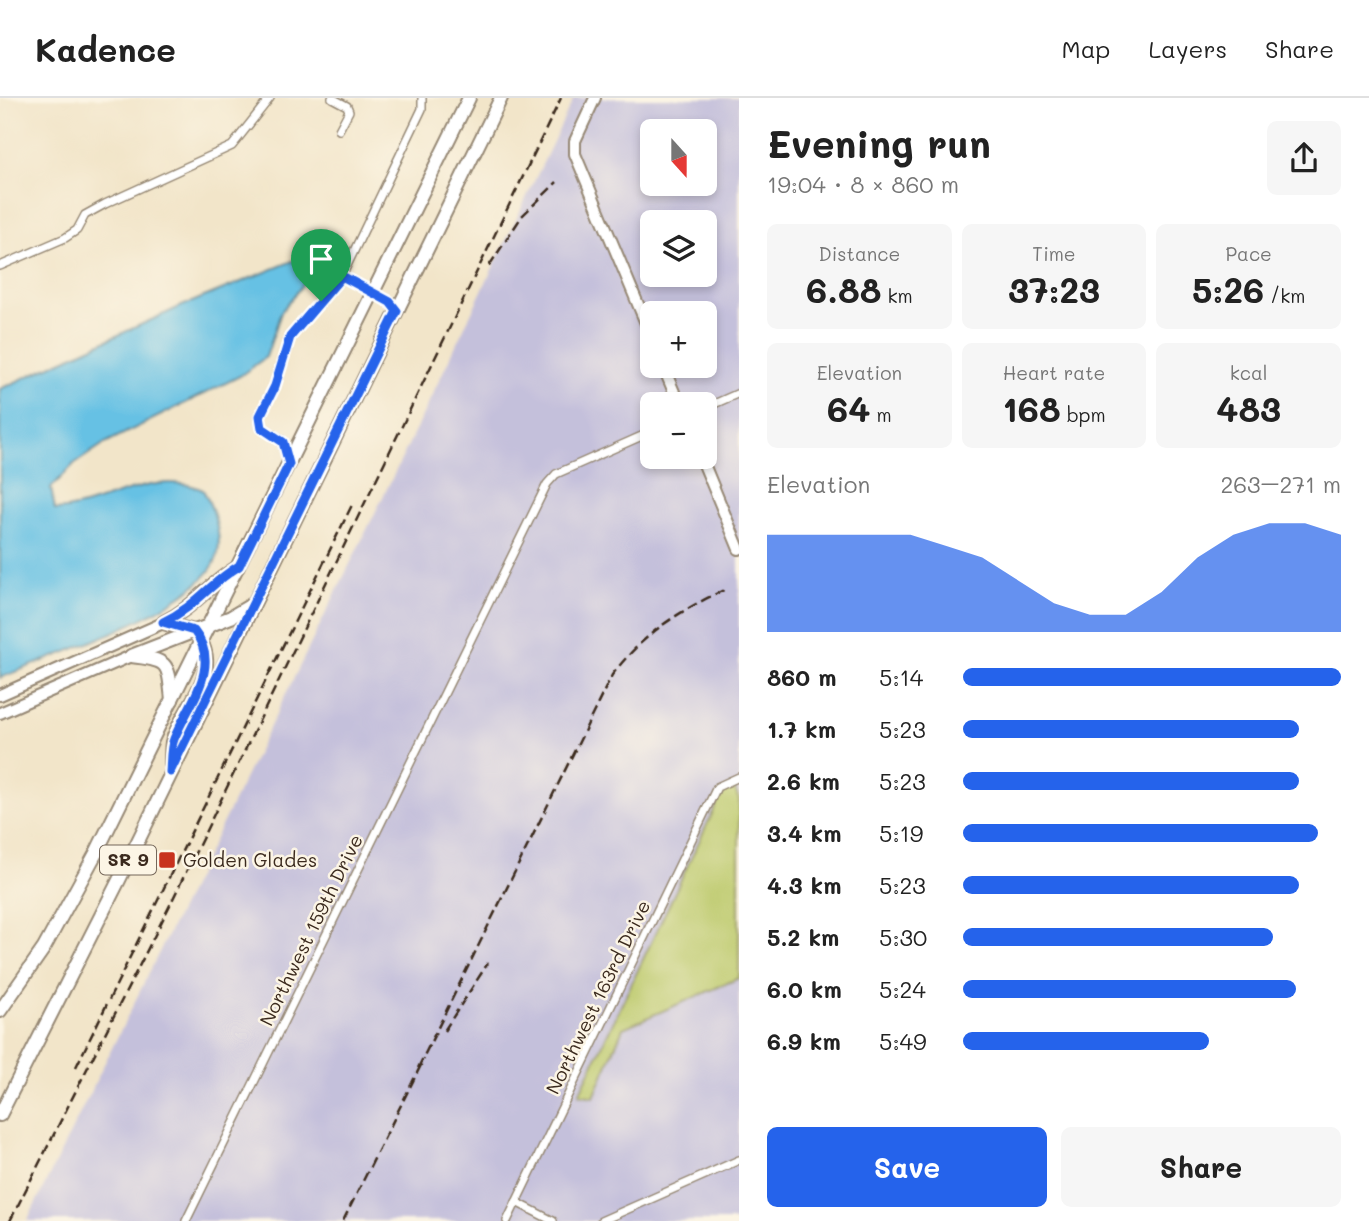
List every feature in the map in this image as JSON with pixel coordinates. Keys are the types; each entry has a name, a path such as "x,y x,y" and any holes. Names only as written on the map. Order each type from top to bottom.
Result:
{"main road":[{"path":"210,626 469,98"},
{"name":"SR 9","path":"0,1115 501,98"},
{"path":"163,622 185,612 223,576 239,566"},
{"path":"131,656 198,636 210,626 253,603"},
{"path":"163,622 198,636 207,652 207,667 172,743 170,772"},
{"name":"SR 9","path":"0,1012 44,948 70,901 172,700 198,636"},
{"path":"131,656 155,659 166,664 172,700"}],"street":[{"path":"0,266 65,238 77,230 85,215 105,204 232,146 270,98"},
{"path":"332,98 347,106 349,111 340,130"},
{"path":"289,464 281,439 262,428 260,416 275,386 290,337 342,276 422,109 422,98"},
{"path":"595,98 575,141 575,154 640,309"},
{"path":"342,276 372,295 390,302 397,311"},
{"path":"717,403 739,393"},
{"name":"Northwest 159th Drive","path":"186,1221 547,484 556,474 640,437"},
{"path":"706,469 739,549"},
{"path":"0,695 163,622"},
{"path":"0,713 131,656"},
{"name":"Northwest 163rd Drive","path":"507,1221 717,787 739,777"},
{"path":"601,1221 739,1160"},
{"path":"516,1202 553,1221"}],"shaded area":[{"path":"574,98 739,98 739,1221 27,1221 401,460"}],"green space":[{"path":"734,787 739,800 739,978 623,1028 594,1097 579,1094 722,793"}],"water":[{"path":"317,251 322,253 322,260 281,312 266,357 240,376 105,443 74,464 51,488 55,510 73,508 128,491 166,483 184,484 203,490 213,514 219,540 217,557 205,576 184,594 121,629 0,678 0,389 182,306"}],"railway":[{"path":"10,1221 170,905 561,98"},
{"path":"489,266 522,216 557,182"},
{"path":"76,1067 352,505"},
{"path":"418,1068 612,675 624,660 663,624 726,589"},
{"path":"444,1031 488,963"},
{"path":"343,1221 424,1059"}],"place":[{"name":"Golden Glades","path":"167,860"}],"route":[{"path":"342,276 372,295 390,302 397,311 170,772 172,743 203,678 207,667 207,652 194,631 163,622 185,612 223,576 239,566 289,464 283,442 262,428 260,416 275,386 290,337 321,301 342,276"}]}
